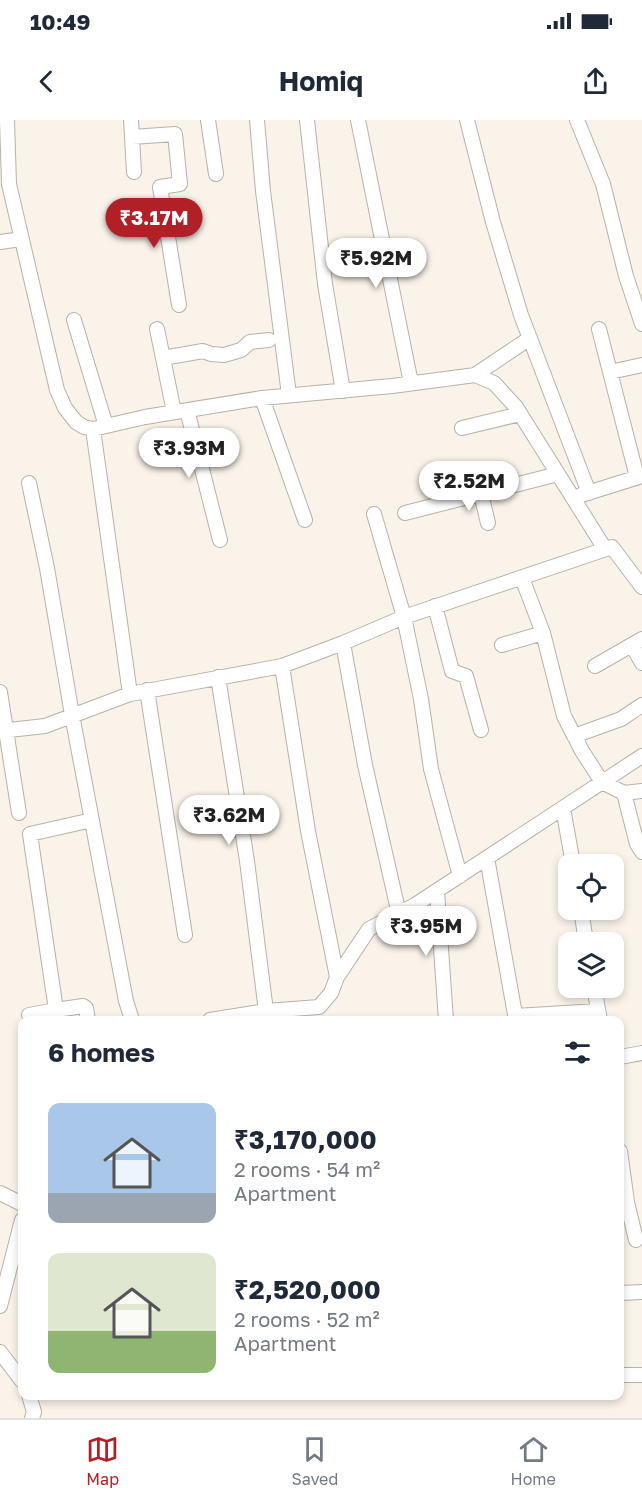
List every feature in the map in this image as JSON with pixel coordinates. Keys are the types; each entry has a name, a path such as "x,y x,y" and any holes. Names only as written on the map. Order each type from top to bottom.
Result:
{"street":[{"path":"7,120 4,173 9,184 57,390 65,408 76,422 84,427 100,427 262,398 475,375 530,338"},
{"path":"130,120 134,172"},
{"path":"208,120 216,174"},
{"path":"257,120 263,191 289,395"},
{"path":"307,120 325,284 343,391"},
{"path":"358,120 411,383"},
{"path":"467,120 493,222 518,305 589,493"},
{"path":"577,120 603,184 626,276 642,324"},
{"path":"132,137 175,134 180,184 160,187 179,305"},
{"path":"0,242 21,239"},
{"path":"74,320 100,427 130,694"},
{"path":"157,329 163,358 220,540"},
{"path":"573,498 640,477 599,329"},
{"path":"163,358 203,351 224,355 241,350 250,342 270,340"},
{"path":"610,372 642,365"},
{"path":"475,375 494,383 520,414 606,549"},
{"path":"262,398 304,520"},
{"path":"462,428 520,414"},
{"path":"453,472 461,499"},
{"path":"405,513 558,474"},
{"path":"29,483 47,568 126,1001 131,1016"},
{"path":"481,494 488,523"},
{"path":"374,514 404,617 421,699 431,769 460,876"},
{"path":"4,730 45,726 130,694 147,690 282,666 404,617 606,549 612,548 642,587"},
{"path":"522,578 543,633 564,717 574,736 602,782 624,793 642,791"},
{"path":"435,606 452,671 466,676 481,730"},
{"path":"502,645 543,633"},
{"path":"595,666 637,642 642,663"},
{"path":"343,643 365,765 399,914"},
{"path":"282,666 308,831 337,977"},
{"path":"218,677 247,861 266,1011"},
{"path":"147,690 185,935"},
{"path":"0,692 4,730 19,813"},
{"path":"574,736 621,719 642,705"},
{"path":"235,1016 266,1011 319,1013 337,977 369,929 437,891 642,756"},
{"path":"624,793 637,844 642,852"},
{"path":"563,808 571,854"},
{"path":"56,1010 30,834 92,820"},
{"path":"488,858 516,1016"},
{"path":"437,891 446,1016"},
{"path":"596,998 599,1016"},
{"path":"29,1015 83,1006 86,1008 87,1016"},
{"path":"624,1056 642,1053"},
{"path":"624,1180 636,1240"},
{"path":"0,1193 18,1202"},
{"path":"0,1306 18,1236"},
{"path":"624,1293 642,1292"},
{"path":"0,1352 18,1376"},
{"path":"624,1376 642,1375"},
{"path":"30,1400 34,1412 32,1418"}]}
